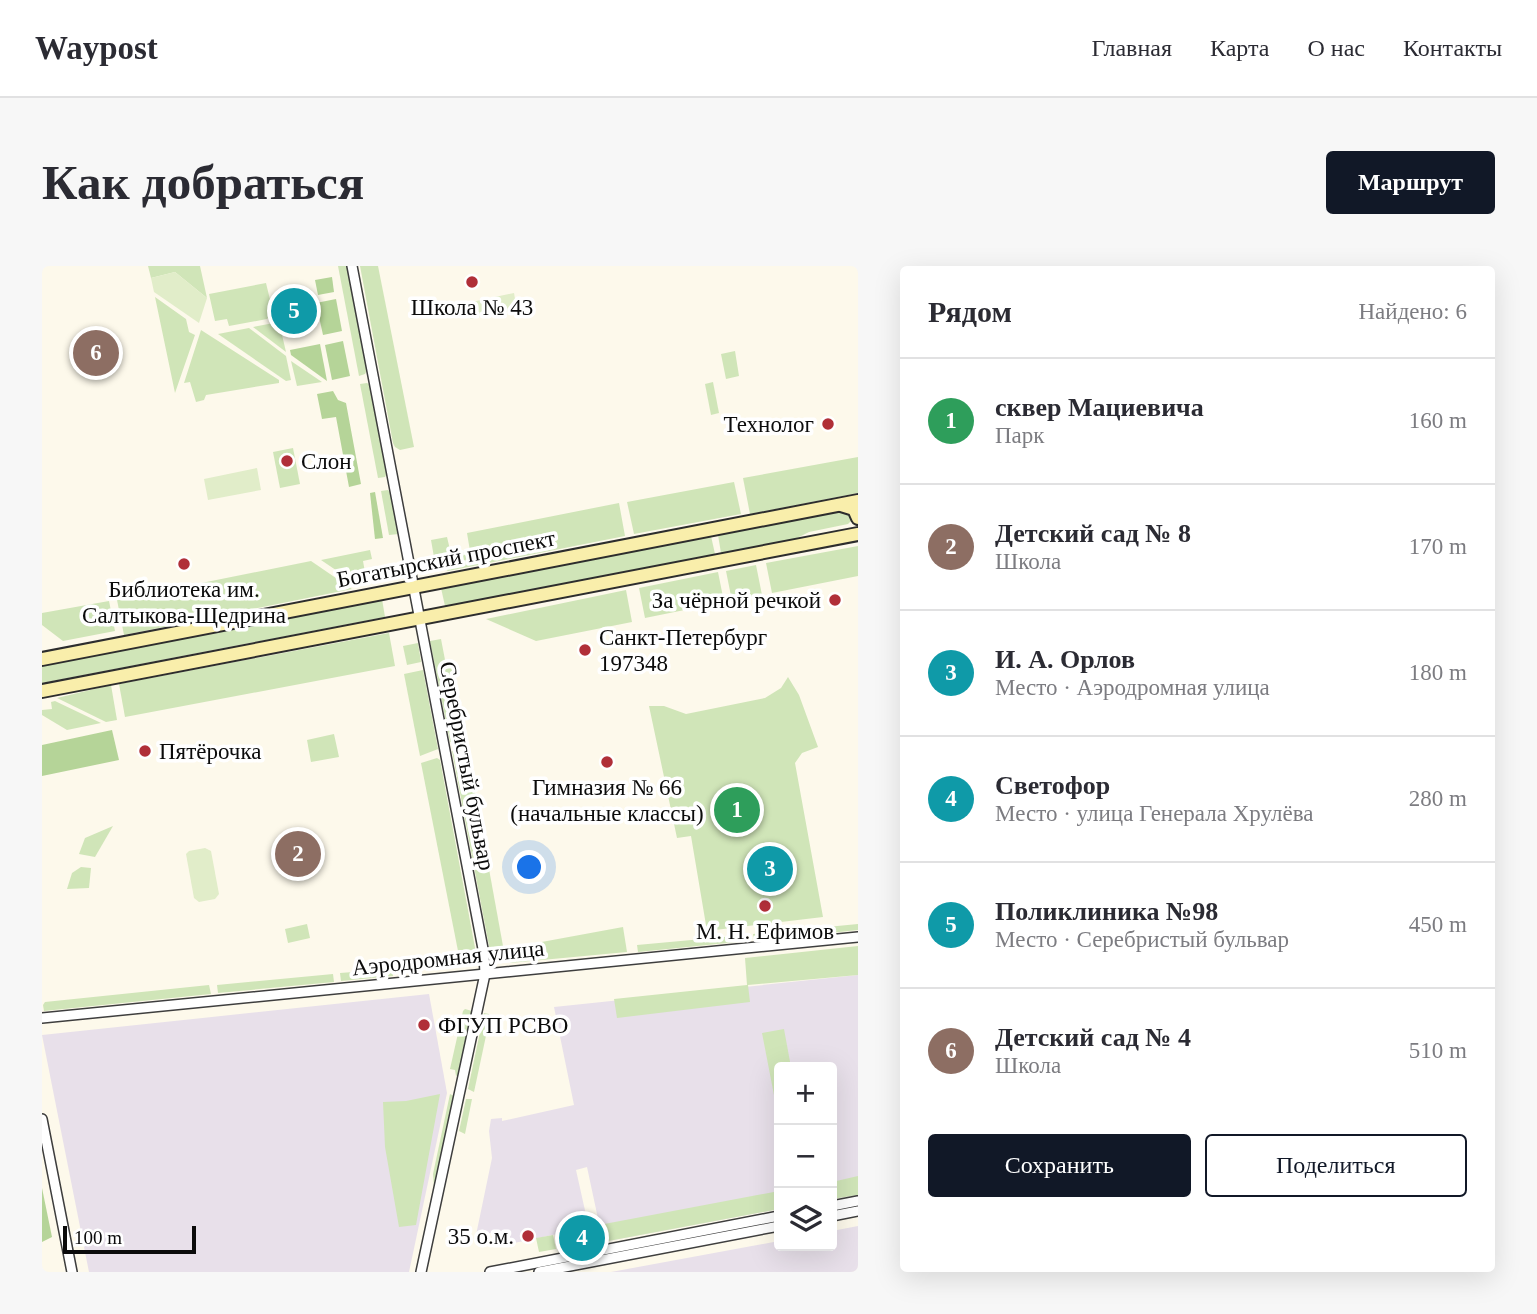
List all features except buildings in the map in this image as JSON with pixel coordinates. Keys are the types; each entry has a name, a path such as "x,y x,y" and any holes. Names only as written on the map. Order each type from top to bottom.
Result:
{"main road":[{"name":"Богатырский проспект","path":"42,659 858,501"},
{"path":"834,505 850,507 858,520 856,527 841,538"},
{"path":"42,691 858,534"}],"street":[{"name":"Серебристый бульвар","path":"352,266 484,954 485,974 421,1272"},
{"name":"Аэродромная улица","path":"42,1018 858,937"},
{"path":"42,1119 72,1272"},
{"path":"837,1205 858,1201"},
{"path":"837,1215 858,1211"},
{"path":"490,1272 774,1217"},
{"path":"539,1272 774,1227"}],"shaded area":[{"path":"858,975 858,1195 837,1198 837,1062 774,1062 774,1210 603,1242 587,1167 576,1170 592,1242 564,1245 562,1233 504,1245 503,1238 499,1239 497,1232 476,1235 492,1158 489,1131 491,1119 502,1118 502,1121 574,1105 554,1007"},
{"path":"429,994 447,1093 409,1272 89,1272 42,1035"},
{"path":"858,1226 858,1272 611,1272 774,1242 774,1251 837,1251 837,1230"}],"green space":[{"path":"148,266 200,266 207,298 175,272 151,278"},
{"path":"338,266 347,266 367,370 359,376"},
{"path":"360,266 378,266 414,447 400,450 393,443"},
{"path":"175,272 207,298 199,323 154,292 151,278"},
{"path":"332,277 334,292 318,295 315,280"},
{"path":"266,283 273,312 267,319 229,326 227,319 215,321 209,294"},
{"path":"514,293 517,310 470,319 467,303"},
{"path":"155,297 186,319 189,332 195,335 175,393"},
{"path":"336,299 342,331 323,335 316,303"},
{"path":"279,322 286,352 253,327"},
{"path":"249,328 286,356 291,380 286,381 218,334"},
{"path":"201,330 279,380 279,383 206,395 204,400 196,402 190,382 184,383"},
{"path":"343,341 350,376 332,380 325,345"},
{"path":"320,344 327,381 291,355 290,350"},
{"path":"735,351 739,376 726,379 721,354"},
{"path":"291,361 322,382 297,386"},
{"path":"713,382 719,413 711,415 705,384"},
{"path":"360,384 370,385 387,473 385,477 378,478"},
{"path":"333,391 338,400 346,403 361,484 349,487 336,417 322,419 317,394"},
{"path":"293,448 300,484 280,488 273,452"},
{"path":"858,457 858,493 750,514 743,478"},
{"path":"257,468 261,490 208,500 204,479"},
{"path":"734,482 741,514 634,534 627,502"},
{"path":"388,490 391,493 399,534 389,535 381,491"},
{"path":"375,492 383,538 375,539 370,493"},
{"path":"619,503 625,536 448,571 435,563 431,540 447,537 451,554 470,551 467,533"},
{"path":"846,511 852,520 848,524 809,532 795,539 721,553 718,535"},
{"path":"711,536 715,554 445,606 441,588"},
{"path":"858,546 858,576 772,593 766,563"},
{"path":"370,550 372,559 363,561 366,578 352,581 321,560"},
{"path":"311,561 352,589 124,635 117,600"},
{"path":"756,565 762,595 732,601 726,571"},
{"path":"718,572 724,602 645,618 639,588"},
{"path":"626,590 632,622 536,641 486,619"},
{"path":"382,599 385,617 42,683 42,665"},
{"path":"109,601 115,631 63,641 42,625 42,613"},
{"path":"389,633 395,666 125,717 119,684"},
{"path":"441,639 446,665 451,665 465,739 450,742 430,641"},
{"path":"418,643 421,662 407,665 403,646"},
{"path":"423,670 438,749 420,756 404,674"},
{"path":"788,677 799,695 818,747 802,753 795,763 823,917 707,931 691,836 677,838 649,706 664,706 686,714 765,698 781,688"},
{"path":"111,685 117,720 106,722 57,698"},
{"path":"55,701 101,723 67,730 42,715 42,710 52,709 51,702"},
{"path":"112,730 119,760 42,776 42,745"},
{"path":"334,734 339,757 311,762 307,740"},
{"path":"467,748 503,946 490,951 452,751"},
{"path":"437,758 440,760 476,953 459,956 421,763"},
{"path":"113,826 95,857 79,854 85,838"},
{"path":"205,848 211,851 219,894 215,899 199,902 194,898 186,854"},
{"path":"81,867 91,868 89,888 67,889 72,873"},
{"path":"307,924 310,938 288,943 285,929"},
{"path":"858,924 858,930 754,941 753,934"},
{"path":"623,927 627,952 510,963 509,948"},
{"path":"746,935 747,941 638,952 637,945"},
{"path":"858,946 858,975 748,985 750,1002 617,1018 614,999 747,985 745,958"},
{"path":"392,969 393,976 341,981 340,973"},
{"path":"333,974 334,982 218,993 217,985"},
{"path":"209,985 211,994 44,1011 43,1005 45,1002"},
{"path":"465,1009 472,1011 456,1076 455,1070 450,1069"},
{"path":"484,1013 490,1017 474,1092 468,1089"},
{"path":"784,1029 790,1062 774,1062 774,1095 762,1033"},
{"path":"440,1094 416,1225 399,1227 385,1147 383,1102 406,1101"},
{"path":"450,1094 454,1096 434,1188 433,1174"},
{"path":"466,1099 472,1099 465,1134 459,1131"},
{"path":"858,1176 858,1195 837,1198 837,1181"},
{"path":"42,1188 52,1237 42,1242"},
{"path":"774,1192 774,1210 603,1242 599,1225"},
{"path":"553,1235 556,1249 539,1252 536,1238"}],"place":[{"name":"Школа № 43","path":"472,282"},
{"name":"Поликлиника №98","path":"294,311"},
{"name":"Детский сад № 4","path":"96,353"},
{"name":"Технолог","path":"828,424"},
{"name":"Слон","path":"287,461"},
{"name":"Библиотека им. Салтыкова-Щедрина","path":"184,564"},
{"name":"За чёрной речкой","path":"835,600"},
{"name":"Санкт-Петербург 197348","path":"585,650"},
{"name":"Пятёрочка","path":"145,751"},
{"name":"Гимназия № 66 (начальные классы)","path":"607,762"},
{"name":"сквер Мациевича","path":"737,810"},
{"name":"Детский сад № 8","path":"298,854"},
{"name":"И. А. Орлов","path":"770,869"},
{"name":"М. Н. Ефимов","path":"765,906"},
{"name":"ФГУП РСВО","path":"424,1025"},
{"name":"35 о.м.","path":"528,1236"},
{"name":"Светофор","path":"582,1238"}]}
